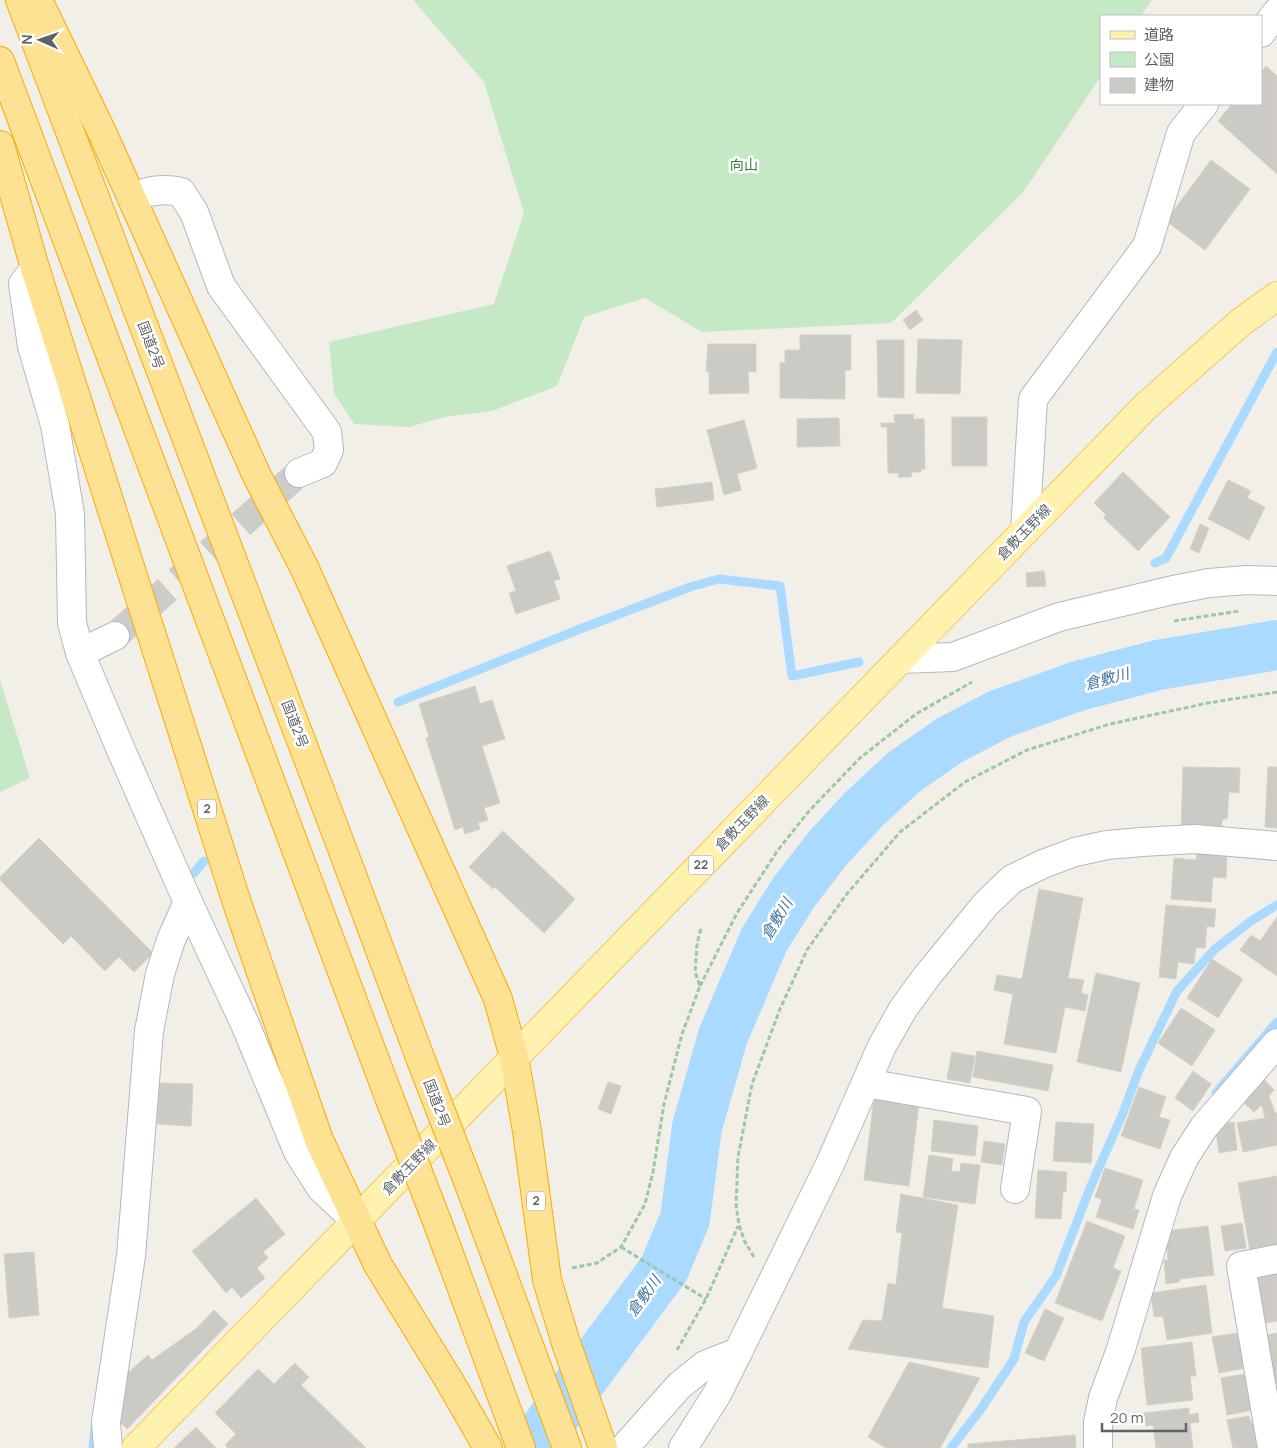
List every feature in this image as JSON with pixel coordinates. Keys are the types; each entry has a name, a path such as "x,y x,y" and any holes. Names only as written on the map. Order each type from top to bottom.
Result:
{"highway":[{"name":"国道2号","path":"20,0 472,1192 567,1448"},
{"name":"2","path":"38,0 132,198 258,476 304,568 360,689 498,999 514,1056 547,1280 566,1343 603,1448"},
{"path":"0,61 521,1448"},
{"name":"2","path":"0,145 35,268 236,902 319,1140 378,1265 487,1445"}],"main road":[{"name":"倉敷玉野線","path":"136,1448 1146,406 1241,322 1277,296"}],"street":[{"path":"1262,32 1277,12"},
{"path":"1025,531 1034,399 1147,246 1181,133 1203,105"},
{"path":"132,198 145,192 170,189 181,192 194,212 221,286 327,432 329,450 323,462 299,473"},
{"path":"35,268 23,284 32,346 55,425 70,514 72,623 80,652 188,902 245,1024 298,1152 321,1188 356,1221"},
{"path":"901,659 953,656 1059,617 1174,590 1210,583 1247,580 1277,581"},
{"path":"80,652 115,636"},
{"path":"683,1448 717,1394 738,1352 830,1164 882,1046 903,1010 986,904 1012,879 1043,864 1075,852 1107,845 1195,839 1277,846"},
{"path":"108,1448 106,1422 131,1256 148,1031 160,974 171,940 188,902"},
{"path":"1098,1448 1098,1422 1102,1398 1120,1349 1167,1196 1184,1158 1204,1127 1277,1043"},
{"path":"866,1084 1027,1111 1015,1189"},
{"path":"1272,1448 1241,1266 1277,1258"},
{"path":"624,1448 679,1386 704,1365 738,1352"}],"path":[{"path":"1172,621 1246,610"},
{"path":"564,1270 597,1263 621,1247 645,1204 653,1172 664,1104 682,1034 700,986 736,913 778,850 809,811 867,752 916,714 973,681"},
{"path":"775,1275 757,1261 745,1242 739,1225 736,1205 738,1156 752,1084 780,1009 807,950 846,895 900,832 965,782 1027,750 1110,724 1208,703 1277,692"},
{"path":"700,986 695,972 697,944 701,928"},
{"path":"674,1354 706,1299 739,1225"},
{"path":"621,1247 706,1299"}],"green space":[{"name":"向山","path":"413,0 1152,0 1142,15 1100,15 1100,77 1024,191 891,323 702,332 645,298 584,317 557,386 492,411 444,417 409,427 354,424 334,393 329,342 494,304 524,213 484,82"},
{"path":"0,680 30,778 0,792"}],"building":[{"path":"1266,66 1277,76 1277,174 1218,121 1231,105 1262,105 1263,70"},
{"path":"1211,160 1250,189 1205,250 1166,221"},
{"path":"916,310 923,320 910,330 903,320"},
{"path":"800,335 851,335 851,370 845,370 845,399 780,398 780,363 785,363 785,350 800,350"},
{"path":"918,339 962,340 960,394 916,393"},
{"path":"877,340 904,340 904,398 878,397"},
{"path":"708,344 756,344 756,372 748,372 749,393 709,394 709,372 706,371"},
{"path":"914,414 913,419 924,419 925,469 921,469 921,472 912,472 911,477 898,477 899,473 888,473 887,427 881,427 881,423 895,423 894,415"},
{"path":"952,417 987,417 987,466 952,466"},
{"path":"839,418 840,446 797,447 797,419"},
{"path":"744,420 757,468 737,474 741,490 724,495 707,430"},
{"path":"1123,472 1170,517 1138,551 1104,518 1106,515 1094,503"},
{"path":"1228,480 1251,491 1247,498 1265,507 1249,540 1208,519"},
{"path":"712,482 714,500 657,507 655,489"},
{"path":"1200,524 1209,528 1199,553 1190,549"},
{"path":"550,551 560,579 554,581 560,599 516,614 509,593 516,591 507,566"},
{"path":"1044,571 1046,586 1027,587 1026,573"},
{"path":"475,686 480,704 492,700 505,739 482,746 500,803 484,808 488,820 478,823 480,829 465,834 463,827 455,830 426,738 429,737 419,704"},
{"path":"1183,767 1240,768 1239,793 1229,792 1227,819 1222,819 1222,833 1181,832"},
{"path":"1268,767 1277,767 1277,828 1265,827"},
{"path":"503,831 575,899 544,933 495,887 493,889 469,867"},
{"path":"39,838 153,953 134,972 119,957 105,971 71,936 63,944 0,880 0,877"},
{"path":"1197,851 1227,853 1226,878 1213,877 1211,902 1171,899 1174,858 1196,860"},
{"path":"1039,889 1083,898 1068,978 1084,980 1081,993 1088,995 1085,1011 1065,1007 1056,1053 1004,1044 1013,994 994,990 997,975 1022,979"},
{"path":"1166,905 1216,909 1214,927 1207,926 1205,948 1196,947 1194,964 1178,962 1176,979 1159,977"},
{"path":"1277,917 1277,976 1240,950 1251,935 1260,941"},
{"path":"1212,959 1243,979 1218,1018 1187,998"},
{"path":"1096,973 1140,983 1121,1072 1077,1062"},
{"path":"1181,1008 1215,1030 1192,1066 1158,1043"},
{"path":"977,1051 1053,1065 1048,1091 973,1077"},
{"path":"952,1052 975,1056 970,1083 947,1079"},
{"path":"1193,1071 1211,1084 1193,1111 1175,1098"},
{"path":"1260,1075 1274,1090 1269,1096 1275,1113 1277,1113 1277,1145 1243,1152 1237,1123 1265,1118 1262,1105 1254,1112 1240,1099"},
{"path":"608,1082 621,1086 611,1114 598,1109"},
{"path":"159,1083 193,1084 191,1126 157,1124"},
{"path":"1139,1087 1166,1097 1159,1117 1170,1120 1160,1149 1121,1136"},
{"path":"874,1098 919,1103 909,1186 864,1180"},
{"path":"934,1120 978,1126 975,1156 931,1151"},
{"path":"1056,1122 1094,1124 1091,1163 1053,1161"},
{"path":"1234,1122 1237,1150 1219,1153 1215,1124"},
{"path":"984,1141 1005,1144 1002,1165 981,1162"},
{"path":"929,1155 953,1159 951,1171 960,1172 961,1163 980,1165 975,1204 923,1197"},
{"path":"1105,1168 1143,1180 1134,1209 1139,1210 1133,1229 1096,1217 1102,1199 1095,1197"},
{"path":"1038,1170 1067,1172 1066,1192 1063,1192 1061,1219 1035,1218"},
{"path":"1277,1176 1277,1246 1250,1251 1238,1183"},
{"path":"901,1194 958,1205 942,1308 994,1316 988,1368 848,1349 863,1320 882,1321 888,1283 896,1285 902,1233 896,1232"},
{"path":"256,1198 285,1234 263,1252 268,1258 257,1268 265,1278 241,1298 232,1287 226,1293 192,1251"},
{"path":"1087,1221 1125,1236 1113,1268 1121,1271 1102,1321 1055,1303"},
{"path":"1242,1223 1246,1248 1225,1251 1221,1226"},
{"path":"1208,1226 1214,1275 1180,1279 1179,1282 1166,1284 1164,1260 1168,1260 1165,1231"},
{"path":"34,1252 39,1315 9,1318 4,1254"},
{"path":"1277,1269 1277,1321 1264,1323 1255,1274"},
{"path":"1206,1285 1212,1333 1167,1340 1163,1316 1154,1317 1151,1293"},
{"path":"1045,1309 1064,1318 1044,1361 1025,1353"},
{"path":"214,1310 228,1324 127,1429 112,1414 122,1378 148,1355 152,1360 197,1328"},
{"path":"1237,1333 1239,1342 1246,1340 1251,1367 1219,1373 1212,1337"},
{"path":"1277,1333 1277,1409 1263,1336"},
{"path":"1192,1342 1196,1376 1190,1376 1193,1400 1147,1405 1141,1348"},
{"path":"909,1362 980,1378 940,1448 886,1448 868,1437"},
{"path":"295,1363 309,1377 301,1385 366,1448 228,1448 225,1445 236,1434 215,1413 258,1369 274,1384"},
{"path":"1245,1374 1247,1384 1256,1383 1254,1410 1227,1415 1221,1378"},
{"path":"1189,1408 1189,1415 1198,1413 1199,1422 1190,1423 1193,1448 1156,1448 1153,1425 1146,1426 1144,1413"},
{"path":"1249,1416 1251,1423 1261,1421 1267,1448 1233,1448 1227,1420"},
{"path":"196,1427 216,1448 174,1448"},
{"path":"1075,1435 1076,1448 968,1448 968,1444"}],"waterway":[{"path":"1155,563 1166,558 1277,352"},
{"path":"398,702 580,629 690,587 719,579 780,586 792,676 859,662"},
{"name":"倉敷川","path":"531,1448 664,1269 685,1219 697,1127 723,1036 764,940 794,892 828,848 864,809 904,772 950,740 1000,714 1078,686 1158,665 1277,645"},
{"path":"194,873 204,861"},
{"path":"951,1448 981,1409 1014,1359 1024,1322 1056,1276 1139,1070 1177,991 1215,949 1251,921 1277,905"},
{"path":"1216,1093 1277,1022"},
{"path":"93,1448 95,1428"}],"tunnel":[{"path":"115,636 299,473"}]}
